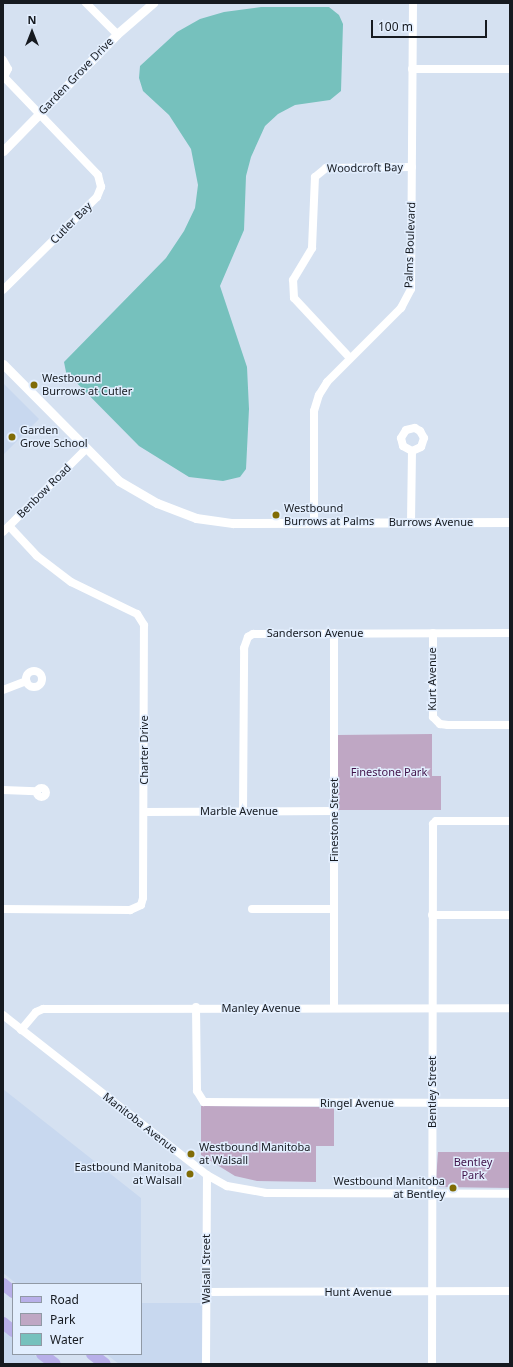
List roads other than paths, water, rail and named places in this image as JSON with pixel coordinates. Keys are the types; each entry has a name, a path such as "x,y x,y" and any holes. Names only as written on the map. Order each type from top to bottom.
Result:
{"main road":[{"path":"3,1284 12,1291"},
{"path":"3,1323 12,1330"},
{"path":"43,1355 55,1364"},
{"path":"93,1355 105,1364"}],"street":[{"path":"86,3 117,34"},
{"name":"Garden Grove Drive","path":"3,151 117,34 152,3"},
{"name":"Palms Boulevard","path":"314,523 314,410 319,395 327,382 401,308 411,289 412,3"},
{"path":"3,60 8,69 4,78"},
{"path":"412,69 510,69"},
{"name":"Cutler Bay","path":"3,290 97,197 100,187 98,175 4,78"},
{"name":"Woodcroft Bay","path":"350,358 294,298 293,280 312,248 314,177 326,168 412,167"},
{"name":"Burrows Avenue","path":"3,364 119,481 173,511 220,522 510,522"},
{"name":"Benbow Road","path":"3,532 86,449"},
{"path":"411,522 412,451"},
{"name":"Charter Drive","path":"3,909 136,909 143,898 144,812 142,620 137,614 71,582 38,556 9,526"},
{"name":"Sanderson Avenue","path":"243,811 245,642 248,637 259,632 510,633"},
{"name":"Finestone Street","path":"334,633 334,1008"},
{"name":"Kurt Avenue","path":"432,633 433,717 440,724 448,725 510,725"},
{"path":"3,690 26,681"},
{"path":"3,790 36,791"},
{"name":"Marble Avenue","path":"144,812 334,811"},
{"name":"Bentley Street","path":"432,1364 433,824 436,821 510,821"},
{"path":"252,909 334,909"},
{"path":"432,915 510,914"},
{"name":"Manley Avenue","path":"21,1030 36,1012 43,1009 196,1007 510,1008"},
{"name":"Ringel Avenue","path":"196,1007 197,1090 204,1102 510,1103"},
{"name":"Manitoba Avenue","path":"3,1015 206,1175 227,1186 253,1192 510,1194"},
{"name":"Walsall Street","path":"206,1175 206,1364"},
{"name":"Hunt Avenue","path":"206,1292 510,1291"}],"water":[{"path":"261,7 329,7 339,15 343,24 341,91 330,100 295,105 278,114 265,126 251,157 246,176 244,230 220,286 247,367 249,409 246,469 240,477 223,481 189,477 139,446 66,372 64,362 166,258 184,231 195,208 198,185 191,149 169,115 143,91 139,78 140,66 177,32 200,19 224,12"}],"place":[{"name":"Westbound Burrows at Cutler","path":"34,385"},
{"name":"Garden Grove School","path":"12,437"},
{"name":"Westbound Burrows at Palms","path":"276,515"},
{"name":"Westbound Manitoba at Walsall","path":"191,1154"},
{"name":"Eastbound Manitoba at Walsall","path":"190,1174"},
{"name":"Westbound Manitoba at Bentley","path":"453,1188"}],"park label":[{"name":"Finestone Park","path":"389,772"},
{"name":"Bentley Park","path":"473,1169"}]}
